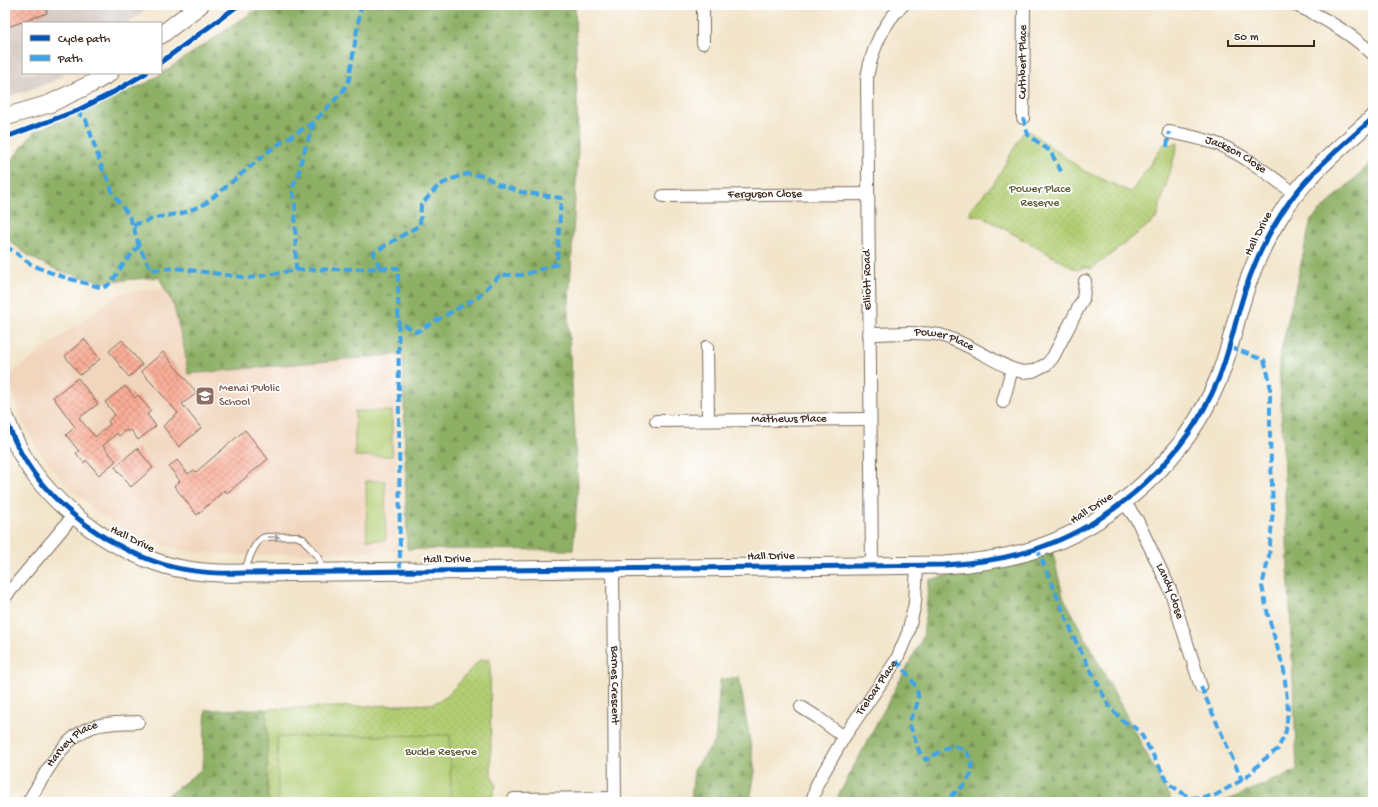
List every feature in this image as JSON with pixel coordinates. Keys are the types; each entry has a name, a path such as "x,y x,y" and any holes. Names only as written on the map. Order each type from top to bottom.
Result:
{"street":[{"path":"162,34 200,5"},
{"path":"703,43 704,5"},
{"name":"Cuthbert Place","path":"1023,118 1024,5"},
{"path":"1296,5 1336,25 1373,54"},
{"name":"Elliott Road","path":"872,566 867,77 870,60 876,43 885,27 901,6"},
{"path":"5,117 49,104 108,74"},
{"name":"Hall Drive","path":"5,417 17,446 33,471 51,494 74,515 114,544 132,553 156,562 198,571 220,574 917,566 978,563 998,559 1057,541 1092,523 1123,501 1159,470 1179,447 1202,412 1217,381 1228,353 1240,306 1251,273 1265,242 1280,215 1308,179 1373,118"},
{"name":"Jackson Close","path":"1169,132 1205,140 1231,151 1251,162 1295,194"},
{"name":"Ferguson Close","path":"663,196 867,194"},
{"name":"Power Place","path":"869,334 928,333 940,335 953,339 1012,369 1022,372 1033,371 1047,364 1053,357 1083,299 1085,281"},
{"path":"707,347 708,420"},
{"path":"1004,402 1012,369"},
{"name":"Mathews Place","path":"656,421 870,419"},
{"name":"Landy Close","path":"1123,501 1137,520 1170,589 1201,687"},
{"path":"5,597 74,515"},
{"name":"Treloar Place","path":"812,802 817,784 844,738 896,661 908,633 915,602 917,566"},
{"name":"Barnes Crescent","path":"613,569 616,800"},
{"path":"801,707 817,717 844,738"},
{"name":"Harvey Place","path":"28,802 59,754 72,738 85,730 109,723 138,722"},
{"path":"514,799 616,800"}],"lane":[{"path":"243,573 257,543 261,538 296,536 303,539 318,558 323,572"}],"shaded area":[{"path":"5,5 150,5 130,22 22,22 22,74 64,74 51,82 5,98"},
{"name":"Menai Public School","path":"394,275 396,551 234,555 186,551 141,538 102,516 69,488 39,451 21,417 8,376 120,293 161,288"}],"green space":[{"path":"263,5 575,5 578,148 568,320 578,485 573,550 407,549 403,354 188,374 185,352 174,307 159,277 102,282 81,277 57,270 32,258 8,240 8,165 34,132 149,82"},
{"name":"Power Place Reserve","path":"1029,131 1084,171 1131,192 1164,144 1172,145 1178,143 1156,219 1092,269 1084,267 1077,270 983,217 970,215 971,208 994,183 1023,133"},
{"path":"1373,161 1373,802 1223,802 1297,770 1279,360 1311,220"},
{"path":"355,411 392,411 392,456 355,456"},
{"path":"366,481 385,481 386,540 367,540"},
{"path":"1052,550 1063,596 1172,802 835,802 923,637 929,580"},
{"name":"Buckle Reserve","path":"480,660 490,660 491,772 496,786 493,793 493,802 268,802 267,709 432,704 446,697"},
{"path":"739,677 755,771 750,802 691,802 694,769 715,742 720,680"},
{"path":"267,709 268,802 159,802 202,769 206,710"},
{"path":"450,735 451,802 278,802 277,737"}],"building":[{"path":"13,5 45,5 47,13 5,28 5,8"},
{"path":"84,339 100,359 80,375 65,356"},
{"path":"122,340 142,365 129,377 109,351"},
{"path":"163,352 197,393 182,404 201,428 179,447 163,426 178,413 141,371"},
{"path":"78,378 98,404 79,418 95,437 110,424 108,421 115,415 105,402 125,386 135,398 138,395 151,411 147,414 156,426 138,440 131,430 128,432 127,430 119,436 117,433 103,446 116,461 99,475 86,460 84,463 76,453 79,451 66,435 75,427 53,397"},
{"path":"245,430 268,459 227,493 225,490 197,515 174,486 180,481 169,467 177,460 188,474 194,470 196,472"},
{"path":"137,448 153,468 131,487 115,467"}],"marked path":[{"path":"133,225 159,217 183,213 205,204 274,147 314,122 343,91 349,80 361,5"},
{"path":"76,111 86,120 102,168 110,183 112,192 128,214 139,246 151,270 175,268 249,278 296,270 295,203 292,189 298,175 314,122"},
{"path":"1023,118 1028,135 1050,151 1062,173"},
{"path":"1167,147 1169,132"},
{"path":"380,268 373,253 420,225 421,205 438,186 452,179 467,174 485,176 497,184 521,192 561,198 557,264 523,275 500,275 478,297 416,332 398,321"},
{"path":"5,247 12,250 31,264 49,272 103,288 111,283 124,263 139,246"},
{"path":"296,270 398,268 400,571"},
{"path":"1037,548 1076,642 1109,706 1123,721 1139,730 1169,784 1190,798 1214,796 1247,777 1262,761 1278,749 1286,731 1288,710 1284,670 1268,615 1262,586 1269,556 1273,509 1270,438 1270,382 1264,360 1230,347"},
{"path":"896,661 910,678 918,694 917,704 909,722 919,751 926,760 946,748 955,746 966,751 971,760 972,772 966,783 945,802"},
{"path":"1201,687 1242,780"}],"cycle path":[{"path":"162,61 239,5"},
{"path":"5,140 9,136 76,111 112,93 144,74"},
{"path":"5,417 15,442 28,464 57,500 75,516 94,531 135,554 156,562 188,570 210,573 232,573 945,565 980,562 1002,558 1036,549 1065,537 1094,522 1120,504 1145,483 1167,460 1187,435 1204,408 1218,380 1228,353 1248,283 1273,227 1289,202 1311,176 1373,118"}],"place":[{"name":"Menai Public School","path":"205,396"}]}
